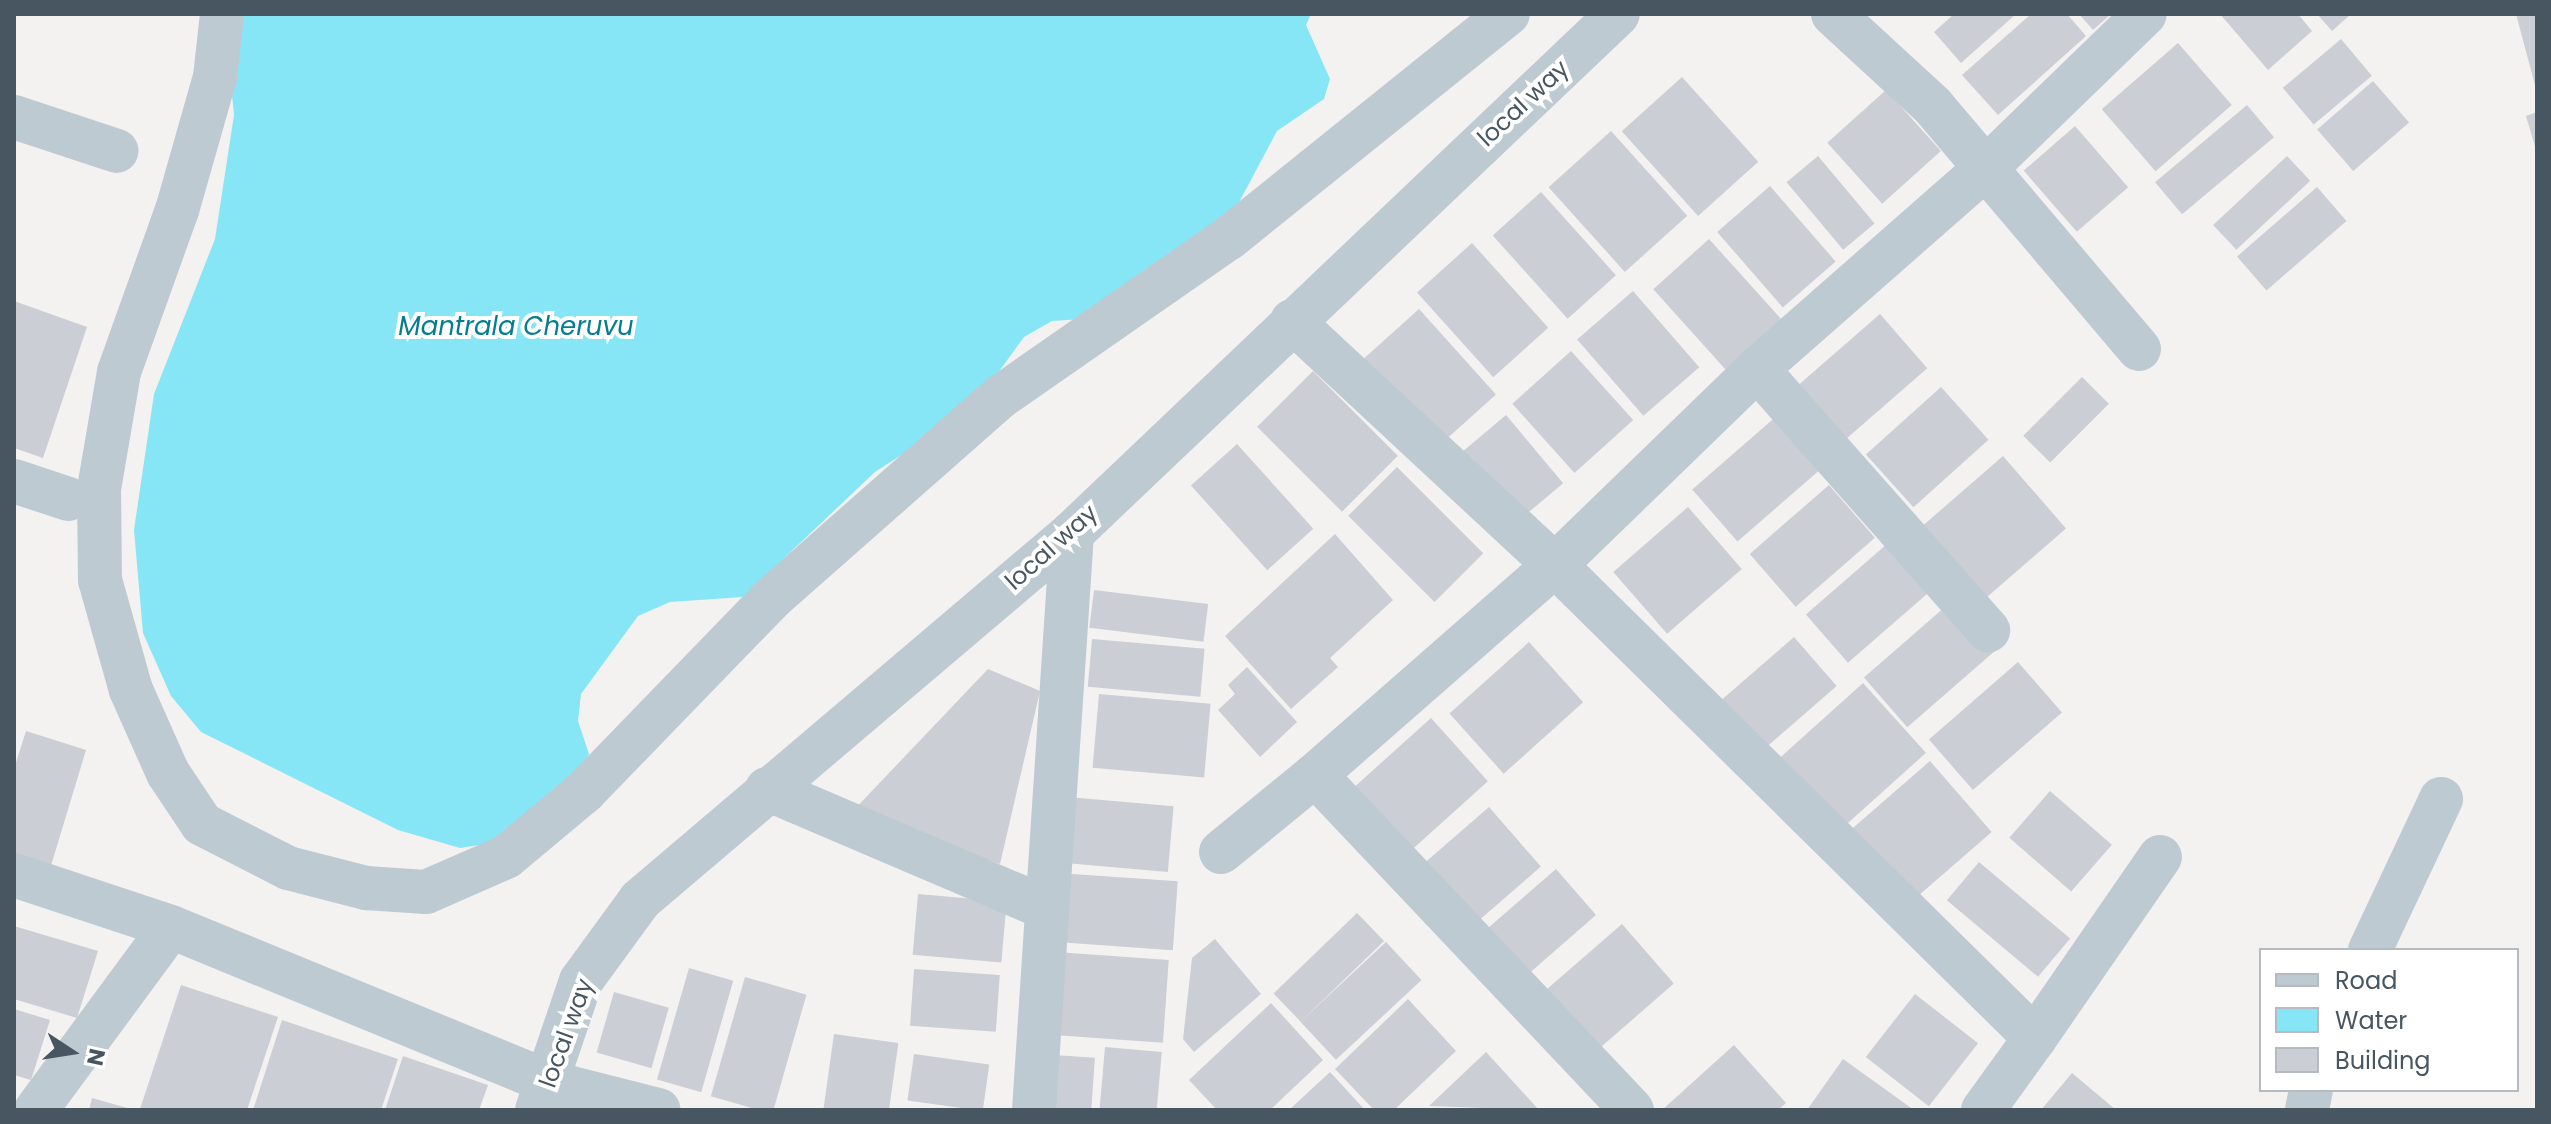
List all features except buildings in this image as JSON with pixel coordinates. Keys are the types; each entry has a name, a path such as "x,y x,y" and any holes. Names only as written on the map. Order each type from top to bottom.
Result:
{"street":[{"path":"222,14 206,107 119,372 99,489 100,580 131,690 168,773 202,824 288,868 366,888 426,892 506,857 584,792 772,598 1000,397 1229,238 1508,14"},
{"name":"local way","path":"543,1096 581,981 640,900 1072,533 1618,14"},
{"path":"1833,14 1932,105 2139,349"},
{"path":"1221,852 1315,775 1555,565 1757,369 1986,168 2145,14"},
{"path":"14,117 117,151"},
{"path":"1292,321 1555,565 2035,1038"},
{"path":"1757,369 1988,630"},
{"path":"14,481 68,499"},
{"path":"1034,1110 1072,533"},
{"path":"1315,775 1632,1110"},
{"path":"767,789 1046,908"},
{"path":"2371,948 2441,799"},
{"path":"1983,1110 2160,857"},
{"path":"14,875 171,927 543,1096 659,1110"},
{"path":"36,1110 171,927"}],"water":[{"name":"Mantrala Cheruvu","path":"240,14 1311,14 1306,25 1330,79 1324,99 1277,131 1228,223 1083,319 1052,321 1024,337 971,410 875,472 743,597 670,602 638,616 581,694 578,721 589,754 582,775 511,840 460,848 398,830 201,732 171,696 143,633 134,530 154,394 215,239 234,115 230,76"}]}
